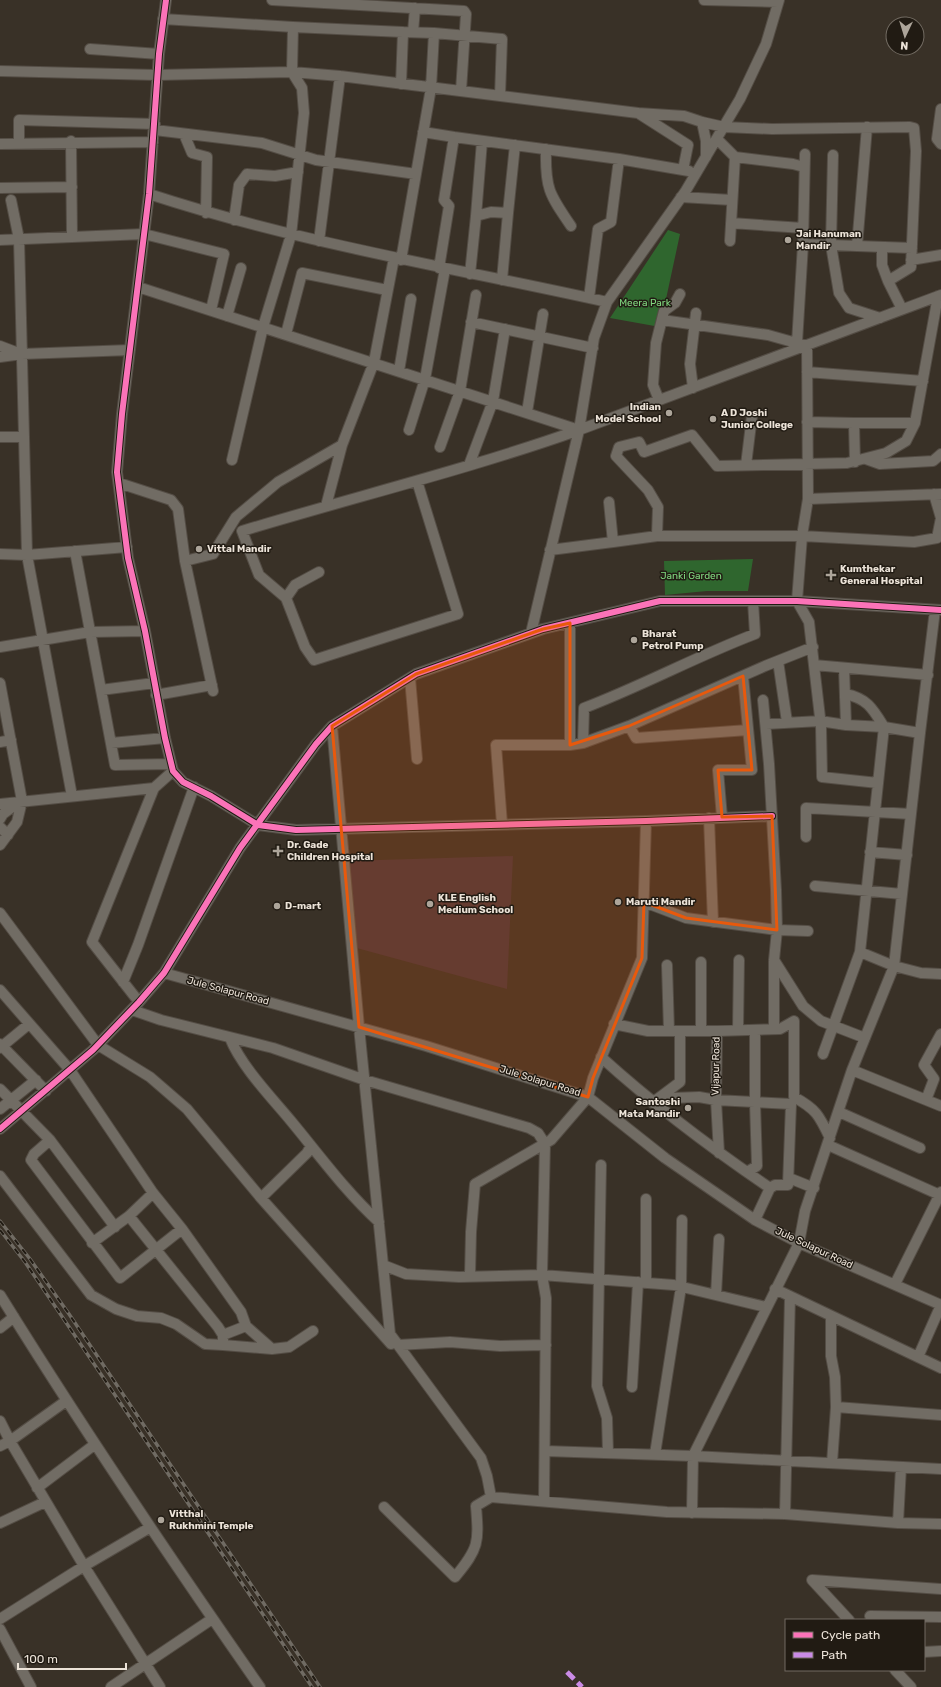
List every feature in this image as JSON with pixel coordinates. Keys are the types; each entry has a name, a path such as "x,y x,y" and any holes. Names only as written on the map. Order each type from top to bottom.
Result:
{"street":[{"path":"166,0 157,75 155,127 149,194 122,414 118,472 127,547 172,768 183,782 258,825 296,830 646,821 772,816"},
{"path":"272,0 465,12 461,91"},
{"path":"531,634 579,430 593,348 607,302 681,197 740,99 766,44 779,1 704,0"},
{"path":"401,84 408,32 415,8"},
{"path":"163,19 293,27 434,33 502,39 500,96"},
{"path":"232,460 263,327 291,235 304,113 302,88 292,72 293,27"},
{"path":"326,506 342,445 374,362 388,290 398,259 416,174 431,88 434,33"},
{"path":"90,49 159,54"},
{"path":"0,71 157,75 292,72 340,76 638,113 684,116 724,127 772,129 910,127 914,128 916,151 912,260 911,267 888,281"},
{"path":"320,241 340,76"},
{"path":"941,109 937,138 941,144"},
{"path":"638,113 688,145 683,170"},
{"path":"19,143 19,120 155,127 184,134 262,143 300,156 416,174"},
{"path":"702,122 706,141 706,157"},
{"path":"857,246 867,127"},
{"path":"423,132 619,159 697,172"},
{"path":"184,134 192,153 207,157 206,212"},
{"path":"409,430 425,379 442,269 449,206 444,200 454,137"},
{"path":"717,139 735,157 793,164 804,167"},
{"path":"470,274 482,141"},
{"path":"71,142 72,237"},
{"path":"0,144 153,142"},
{"path":"502,280 515,145"},
{"path":"546,149 546,176 551,197 571,226"},
{"path":"796,343 803,244 805,154"},
{"path":"833,155 831,245 839,293 849,308 880,318"},
{"path":"730,240 735,157"},
{"path":"589,298 598,229 611,222 619,159"},
{"path":"234,220 239,184 247,174 275,176 298,172"},
{"path":"0,188 72,187"},
{"path":"149,194 206,212 291,235 442,269 607,302"},
{"path":"681,197 732,200"},
{"path":"11,200 19,239 27,555 72,796"},
{"path":"476,216 491,212 508,213"},
{"path":"731,223 803,228"},
{"path":"0,240 144,234 224,254 211,310"},
{"path":"803,244 912,248"},
{"path":"882,247 882,265 902,310"},
{"path":"912,260 941,255"},
{"path":"227,316 241,268"},
{"path":"286,334 302,273 388,290"},
{"path":"138,287 374,362 579,430"},
{"path":"659,400 653,385 656,343 664,311 675,303 680,294"},
{"path":"440,447 460,391 476,295"},
{"path":"417,480 433,537 458,614 314,660 304,647 286,598 259,575 242,531 326,506 469,465 579,430 940,295 936,331 923,381 915,423 906,441 886,453 848,464 807,463 717,466 692,435 644,452 639,442 619,447 616,456 648,490 658,508 657,536"},
{"path":"399,371 411,299"},
{"path":"693,388 690,364 696,313"},
{"path":"527,412 543,314"},
{"path":"662,320 768,335 807,346"},
{"path":"471,322 593,348"},
{"path":"469,465 492,401 505,329"},
{"path":"0,346 22,354"},
{"path":"807,346 808,499 802,536 797,601 809,622 813,647 820,721 822,777 878,783"},
{"path":"0,357 22,354 130,350"},
{"path":"807,372 923,381"},
{"path":"746,465 752,416"},
{"path":"807,422 915,423"},
{"path":"854,423 855,462"},
{"path":"0,437 24,437"},
{"path":"185,561 213,554 236,518 278,482 342,445"},
{"path":"866,459 880,464 933,461 941,454"},
{"path":"119,483 171,500 178,509 185,561 212,688 156,695"},
{"path":"550,550 657,536 802,536 914,542 937,538 941,518 937,494 808,499"},
{"path":"609,502 613,542"},
{"path":"0,554 27,555 127,547"},
{"path":"75,551 115,765 172,768"},
{"path":"286,598 295,585 319,572"},
{"path":"0,1129 98,1045 136,1006 164,973 240,848 316,744 332,726 416,674 531,634 660,601 797,601 938,610 920,733 894,966 852,1070 814,1188 805,1211 799,1243 693,1456 692,1513"},
{"path":"583,743 584,708 621,694 726,645 755,634 753,601"},
{"path":"570,623 570,745"},
{"path":"0,647 90,632 145,631"},
{"path":"502,824 496,745 570,745 583,743 629,726 813,647"},
{"path":"778,661 787,722"},
{"path":"814,665 928,675"},
{"path":"844,668 846,725"},
{"path":"722,817 718,770 752,770 743,676"},
{"path":"410,678 417,759"},
{"path":"101,690 154,683"},
{"path":"0,684 21,801 17,822 0,845"},
{"path":"823,1054 860,952 884,727 871,706 856,696 845,694"},
{"path":"763,700 766,724 776,890 777,930 774,960 774,1029"},
{"path":"766,724 820,721 846,725 884,727 920,733"},
{"path":"0,913 98,1045 150,1077 187,1109 261,1198 391,1344 359,1027 343,828 332,726"},
{"path":"629,726 636,738 748,730"},
{"path":"111,743 165,738"},
{"path":"0,742 11,740"},
{"path":"172,768 154,788 92,942 122,982 136,1006 161,1020 273,1048 365,1080 529,1128 538,1133 545,1144 542,1275 546,1298 544,1501"},
{"path":"122,982 138,945 194,787"},
{"path":"0,804 154,788"},
{"path":"0,819 3,814 21,801"},
{"path":"806,837 806,808 911,814"},
{"path":"709,818 713,922"},
{"path":"470,1276 471,1232 475,1184 551,1140 588,1097 601,1057 642,958 646,821"},
{"path":"0,827 8,835"},
{"path":"870,852 906,855"},
{"path":"815,886 902,894"},
{"path":"644,902 686,918 777,930 808,931"},
{"path":"860,952 894,966 921,973 941,974"},
{"path":"738,1030 739,960"},
{"path":"774,960 803,1006 821,1021 864,1038"},
{"path":"700,1031 701,962"},
{"path":"667,965 669,1031"},
{"name":"Jule Solapur Road","path":"164,973 359,1027 588,1097 665,1158 755,1220 799,1243 941,1305"},
{"path":"0,990 70,1070 153,1193 182,1230 241,1312 246,1326 272,1349"},
{"path":"614,1024 648,1031 717,1031 780,1029 794,1021 794,1097 811,1106 822,1121 829,1142 940,1193 895,1284"},
{"path":"29,1024 1,1047 46,1091"},
{"path":"747,1172 757,1166 755,1030"},
{"path":"653,1103 680,1082 680,1031"},
{"name":"Vijapur Road","path":"717,1031 716,1100 719,1152"},
{"path":"926,1100 934,1079 924,1065 941,1034"},
{"path":"230,1038 235,1049 267,1092 356,1201 379,1222"},
{"path":"601,1057 653,1103 770,1188"},
{"path":"852,1070 941,1106"},
{"path":"0,1109 36,1080"},
{"path":"0,1089 50,1140 115,1227"},
{"path":"653,1103 682,1097 699,1097 755,1103 792,1104 788,1185 775,1185 770,1188 755,1220"},
{"path":"839,1112 920,1148"},
{"path":"50,1140 34,1154 31,1160 92,1243 120,1278 182,1230"},
{"path":"261,1198 307,1153 312,1146"},
{"path":"601,1165 597,1386 607,1418 608,1453"},
{"path":"0,1176 91,1295 116,1309 137,1316 161,1318 176,1324 205,1344 223,1340 246,1326"},
{"path":"788,1178 814,1188"},
{"path":"92,1243 129,1216 153,1193"},
{"path":"632,1387 642,1283 646,1199"},
{"path":"129,1216 155,1250 188,1288 223,1340 272,1349 289,1347 313,1331"},
{"path":"655,1454 680,1287 682,1220"},
{"path":"716,1295 719,1239"},
{"path":"383,1265 406,1274 470,1276 542,1275 680,1287 766,1307"},
{"path":"775,1289 941,1368"},
{"path":"785,1514 790,1296"},
{"path":"1,1300 14,1317 94,1445 149,1528 260,1687"},
{"path":"918,1357 941,1305"},
{"path":"831,1316 831,1356 835,1377 836,1407 832,1463"},
{"path":"0,1328 14,1317"},
{"path":"390,1334 481,1458 487,1476 491,1498"},
{"path":"398,1345 450,1342 500,1346 546,1345"},
{"path":"0,1446 10,1442 66,1401"},
{"path":"836,1407 941,1414"},
{"path":"0,1422 45,1502 160,1687"},
{"path":"37,1488 94,1445"},
{"path":"545,1451 655,1454 941,1468"},
{"path":"898,1524 901,1466"},
{"path":"384,1507 455,1577 471,1557 478,1537 476,1506 491,1498 692,1513 785,1514 898,1524 941,1524"},
{"path":"0,1523 45,1502"},
{"path":"0,1619 84,1566 149,1528"},
{"path":"848,1619 812,1580 941,1589"},
{"path":"873,1619 870,1616 941,1616"},
{"path":"111,1687 212,1619"},
{"path":"0,1629 31,1687"},
{"path":"925,1652 941,1651"},
{"path":"896,1671 911,1687"}],"highlighted area":[{"path":"570,623 570,745 629,726 743,676 752,770 718,770 722,817 772,816 777,930 686,918 644,902 642,958 593,1078 588,1097 359,1027 332,726 416,674 543,629"}],"shaded area":[{"name":"KLE English Medium School","path":"513,856 507,989 353,947 346,861"}],"green space":[{"name":"Meera Park","path":"668,230 680,234 660,327 610,318"},
{"name":"Janki Garden","path":"753,559 748,591 707,591 665,595 664,561"}],"railway":[{"path":"0,1221 30,1259 69,1314 320,1687"},
{"path":"0,1230 25,1262 312,1687"}],"marked path":[{"path":"567,1672 582,1687"}],"cycle path":[{"path":"166,0 159,54 149,194 122,414 117,472 128,558 145,631 165,738 173,771 183,782 211,796 258,825 296,830 646,821 772,816"},
{"path":"0,1129 93,1050 139,1002 164,973 240,848 316,744 332,726 416,674 543,629 660,601 797,601 941,610"}],"place":[{"name":"Jai Hanuman Mandir","path":"788,240"},
{"name":"Indian Model School","path":"669,413"},
{"name":"A D Joshi Junior College","path":"713,419"},
{"name":"Vittal Mandir","path":"199,549"},
{"name":"Kumthekar General Hospital","path":"831,575"},
{"name":"Bharat Petrol Pump","path":"634,640"},
{"name":"Dr. Gade Children Hospital","path":"278,851"},
{"name":"Maruti Mandir","path":"618,902"},
{"name":"KLE English Medium School","path":"430,904"},
{"name":"D-mart","path":"277,906"},
{"name":"Santoshi Mata Mandir","path":"688,1108"},
{"name":"Vitthal Rukhmini Temple","path":"161,1520"}]}
